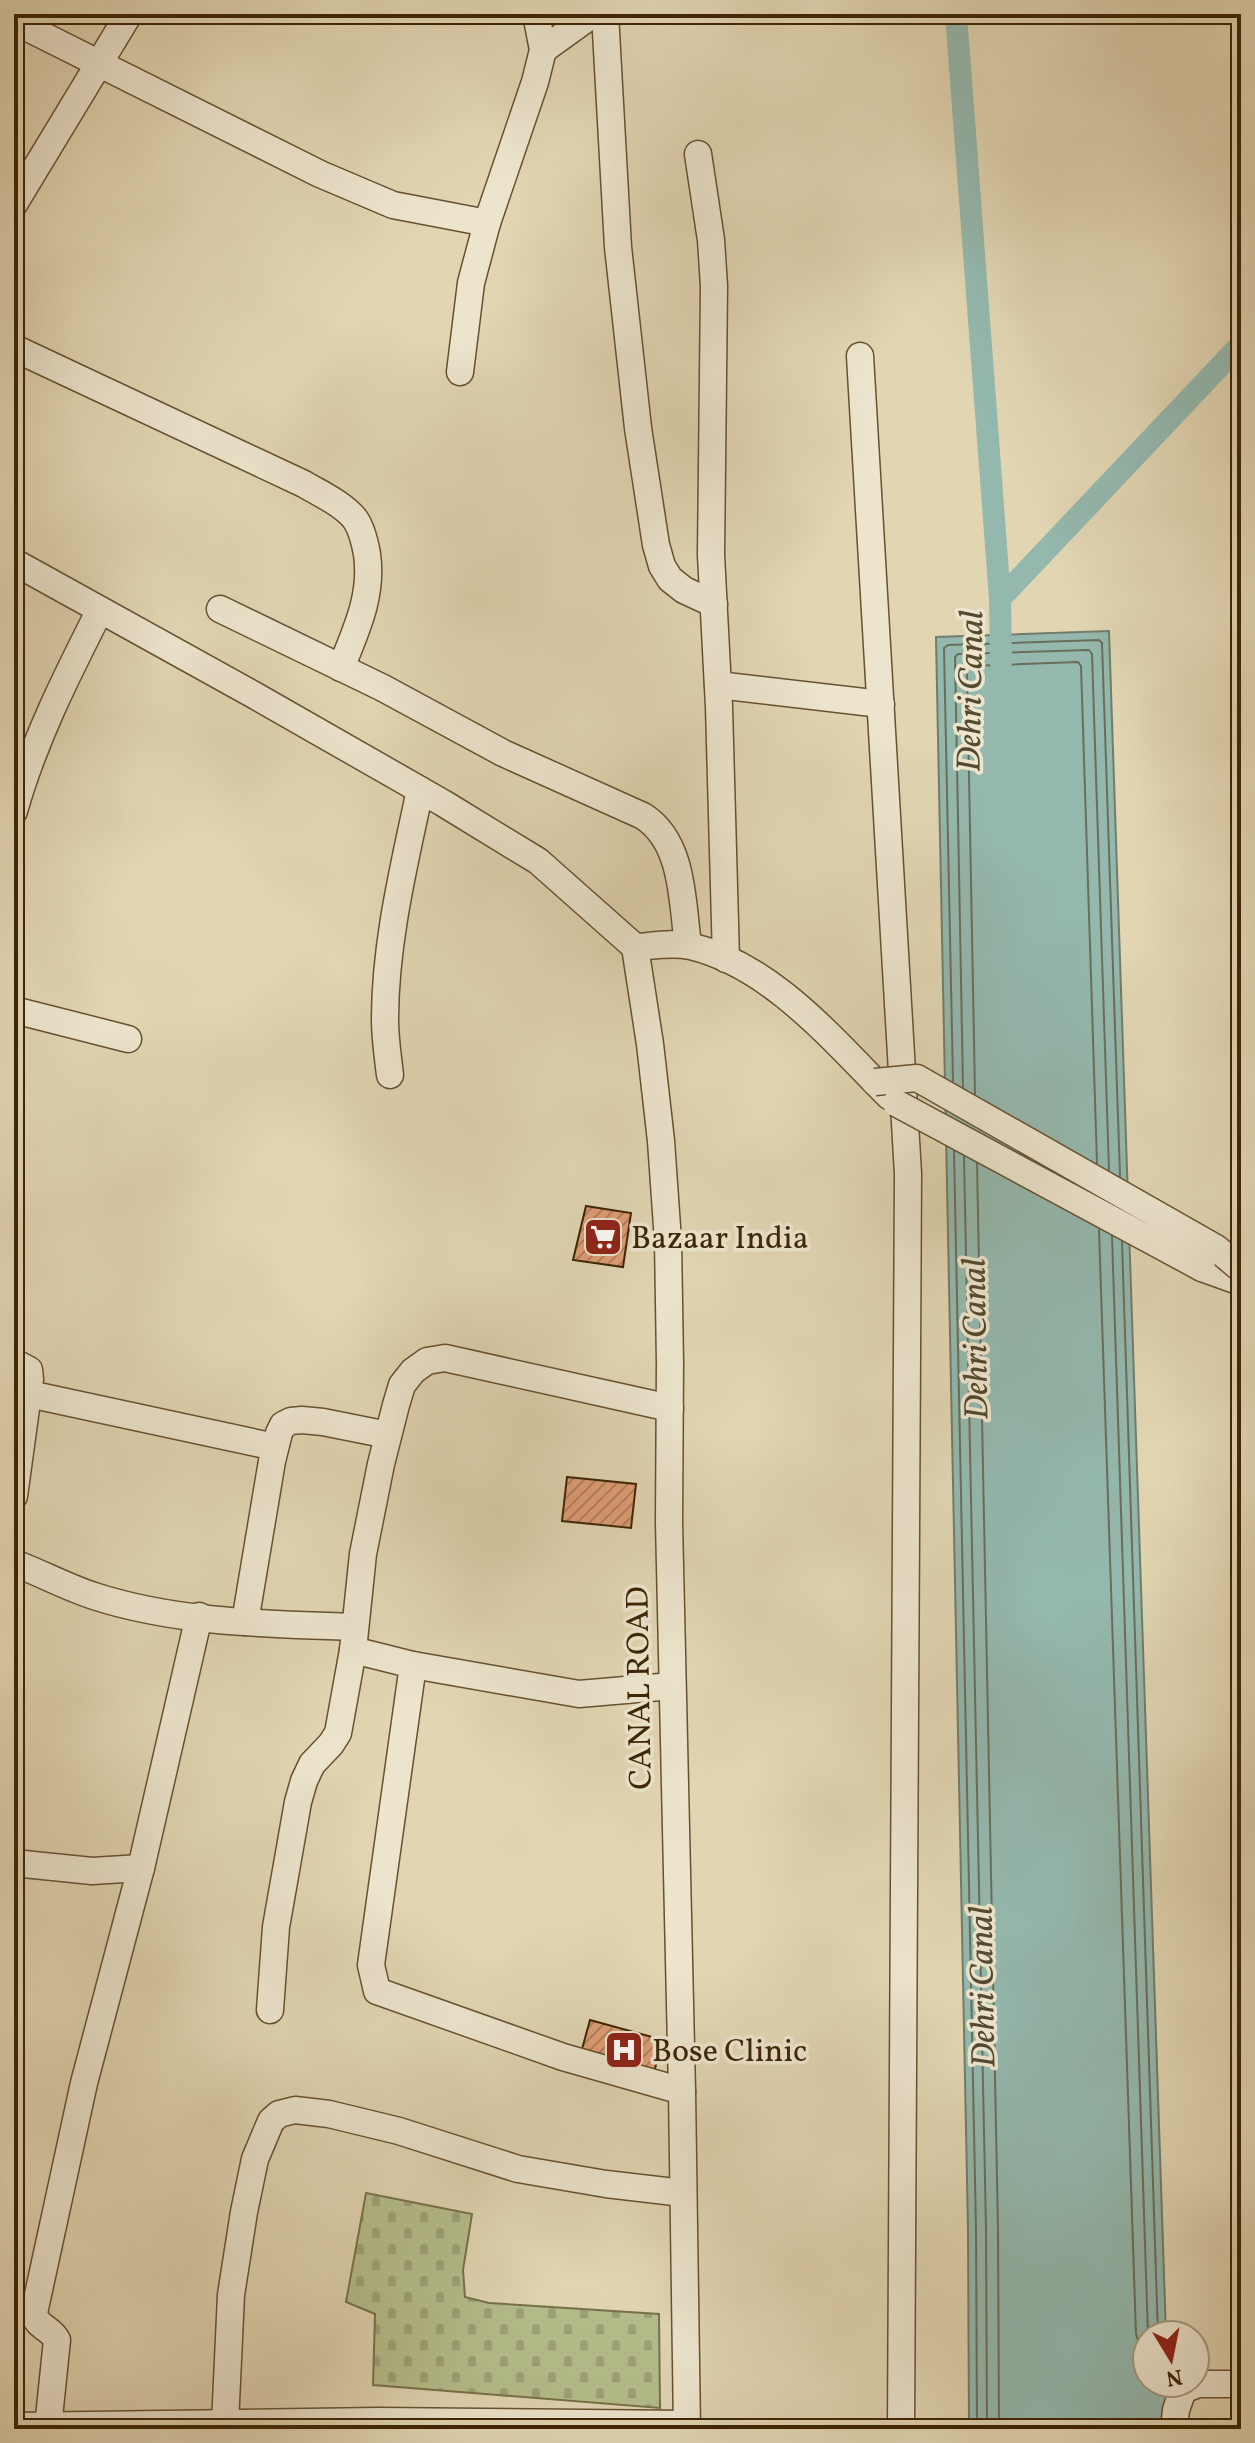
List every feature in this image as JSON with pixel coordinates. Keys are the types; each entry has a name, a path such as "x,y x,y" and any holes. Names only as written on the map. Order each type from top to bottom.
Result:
{"street":[{"path":"17,194 129,14"},
{"path":"460,372 471,283 487,223 543,50 536,14"},
{"path":"543,50 593,14"},
{"path":"605,14 618,247 638,428 656,545 662,566 670,579 684,590 714,604"},
{"path":"14,21 320,174 378,199 393,205 487,223"},
{"path":"698,154 711,240 714,286 711,555 726,959"},
{"path":"14,348 304,484 356,519 365,541 368,589 364,609 341,668"},
{"path":"860,356 908,1174 901,2429"},
{"path":"14,562 420,790 538,861 635,947 688,945 726,959 764,981 797,1006 896,1103 1202,1268 1241,1282"},
{"path":"220,609 503,753 655,824 665,835 679,874 688,945"},
{"path":"14,811 57,696 100,610"},
{"path":"718,685 881,704"},
{"path":"390,1075 385,1023 388,970 399,893 420,790"},
{"name":"CANAL ROAD","path":"635,947 664,1170 669,1297 669,1522 687,2426"},
{"path":"14,1010 128,1039"},
{"path":"875,1082 917,1078 1216,1248 1241,1269"},
{"path":"270,2010 276,1927 298,1802 312,1764 338,1733 354,1639 363,1554 402,1385 413,1371 427,1361 445,1358 670,1408"},
{"path":"14,1362 29,1370 29,1394 14,1496"},
{"path":"29,1394 275,1447"},
{"path":"245,1622 275,1447 283,1425 302,1420 323,1422 388,1435"},
{"path":"14,1563 93,1596 133,1606 354,1639 413,1665 579,1694 672,1686"},
{"path":"48,2427 57,2340 37,2323 34,2313 84,2083 141,1868 199,1616"},
{"path":"413,1665 371,1965 377,1991 563,2057 682,2091"},
{"path":"14,1863 92,1871 141,1868"},
{"path":"225,2424 231,2295 242,2225 255,2159 271,2121 279,2114 295,2110 329,2114 399,2131 518,2169 683,2193"},
{"path":"1174,2429 1183,2390 1198,2384 1241,2384"},
{"path":"14,2426 378,2421 687,2426"}],"green space":[{"path":"366,2193 472,2214 463,2270 465,2297 489,2303 659,2314 660,2408 373,2385 375,2314 346,2302"}],"water":[{"path":"1109,631 1165,2319 1131,2319 1131,2399 1168,2399 1169,2429 969,2429 968,2229 936,637"}],"building":[{"name":"Bazaar India","path":"586,1206 631,1213 623,1267 573,1260"},
{"path":"567,1477 636,1484 631,1528 562,1521"},
{"path":"590,2020 663,2040 652,2079 579,2060"}],"waterway":[{"path":"956,14 1000,599"},
{"name":"Dehri Canal","path":"1001,663 1000,599 1241,344"}],"place":[{"name":"Bazaar India","path":"603,1237"},
{"name":"Bose Clinic","path":"624,2050"}]}
